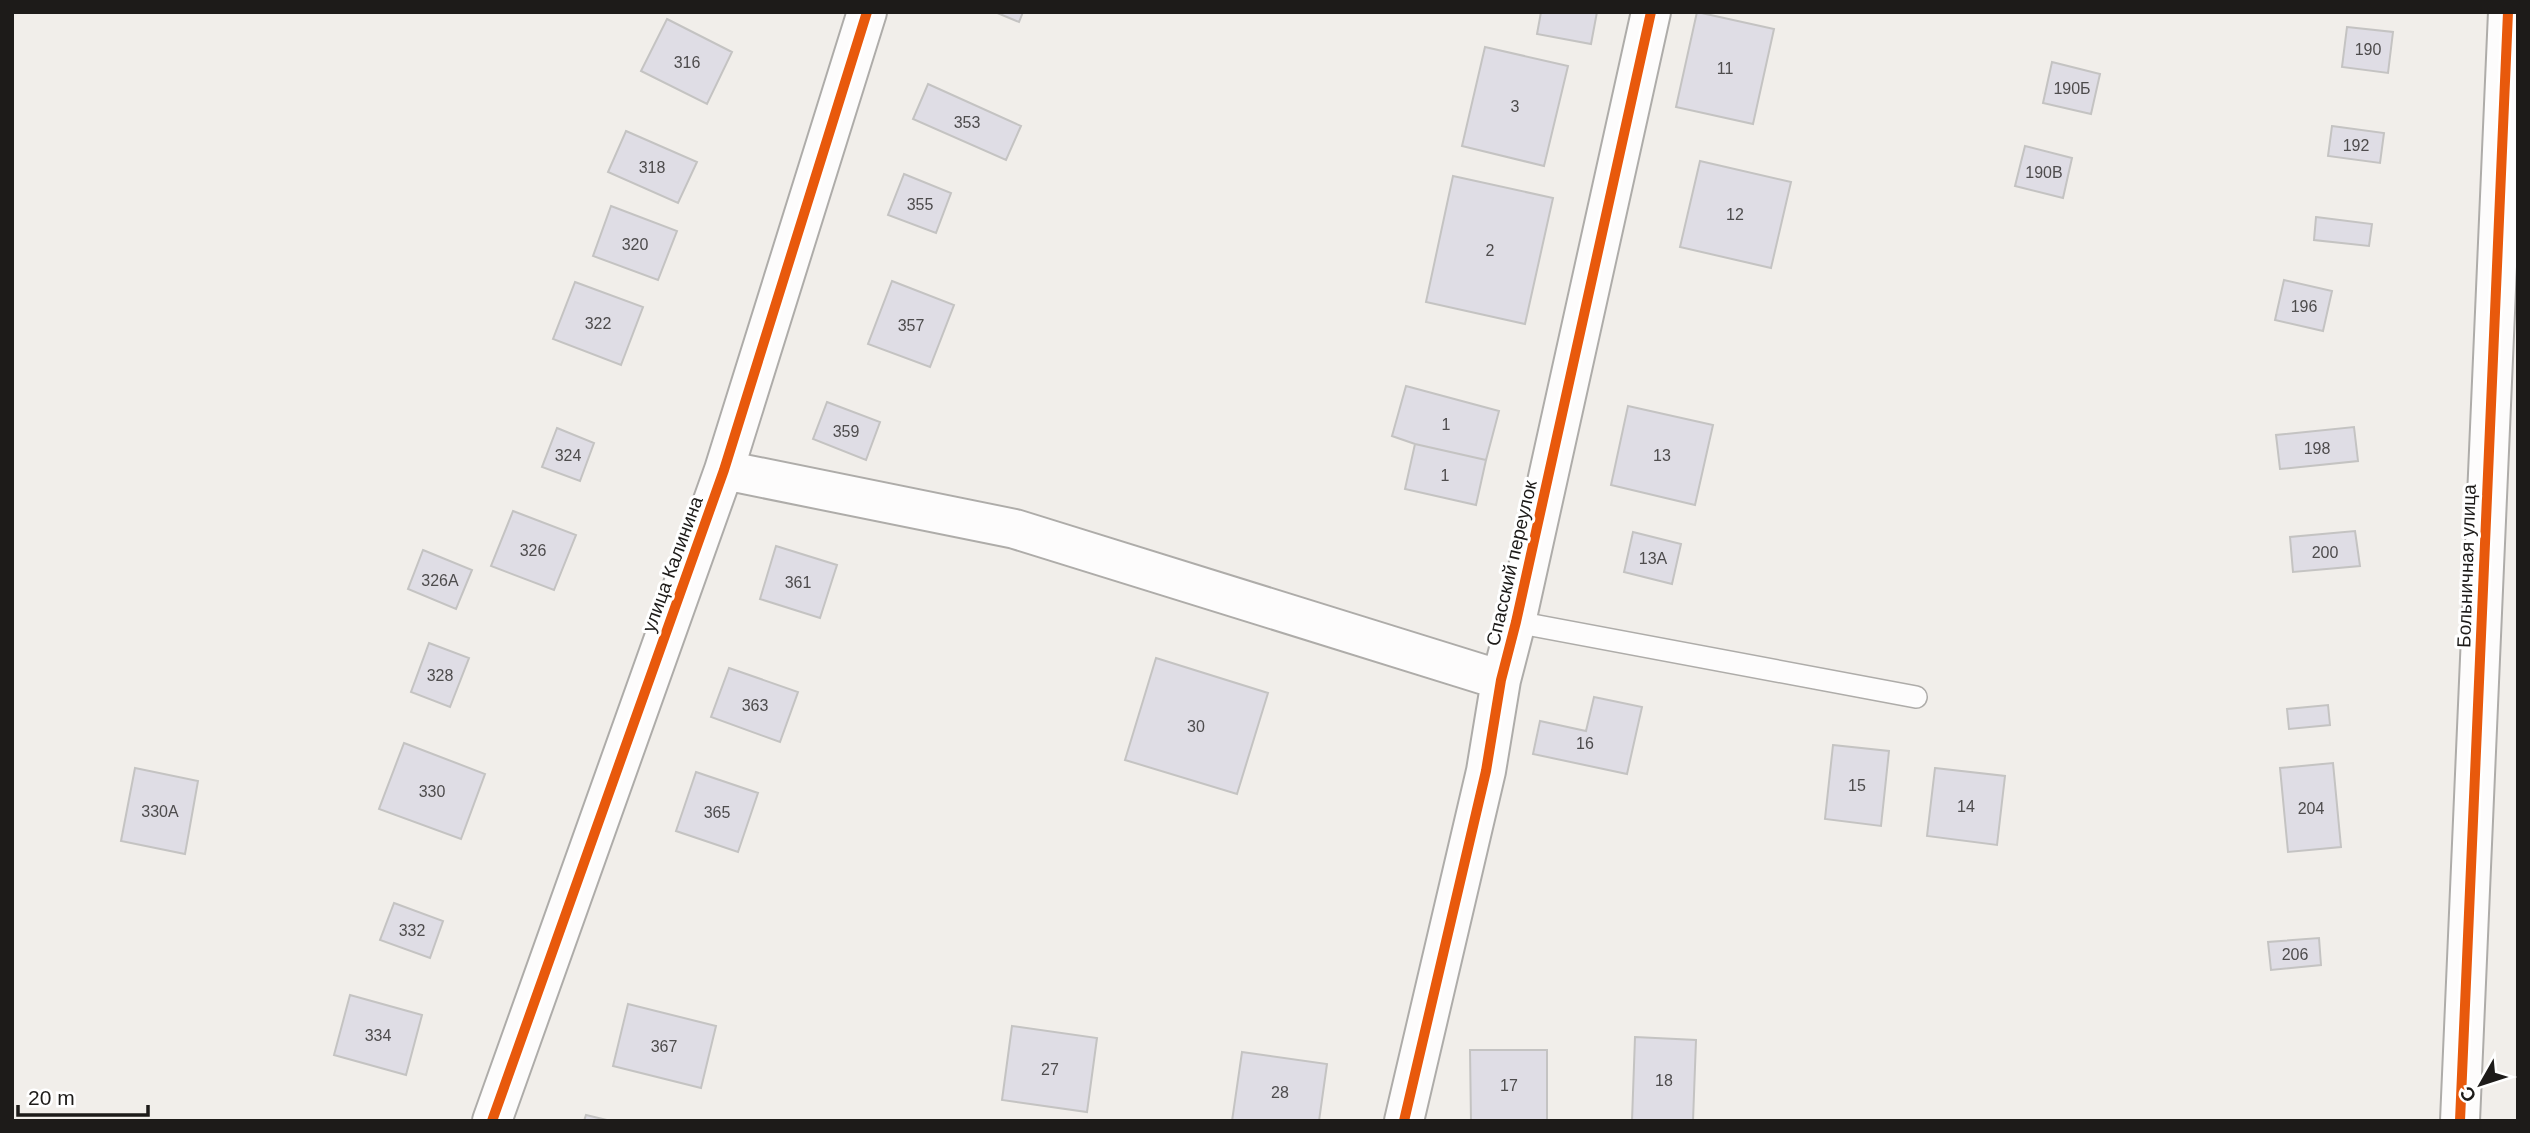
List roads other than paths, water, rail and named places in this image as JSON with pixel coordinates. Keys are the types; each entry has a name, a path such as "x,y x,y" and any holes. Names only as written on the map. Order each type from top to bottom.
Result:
{"street":[{"name":"улица Калинина","path":"492,1121 724,470 867,12"},
{"name":"Спасский переулок","path":"1404,1121 1486,771 1501,680 1651,12"},
{"name":"Больничная улица","path":"2460,1121 2508,12"},
{"path":"724,470 1015,528 1501,680"}],"lane":[{"path":"1516,622 1916,697"}]}
